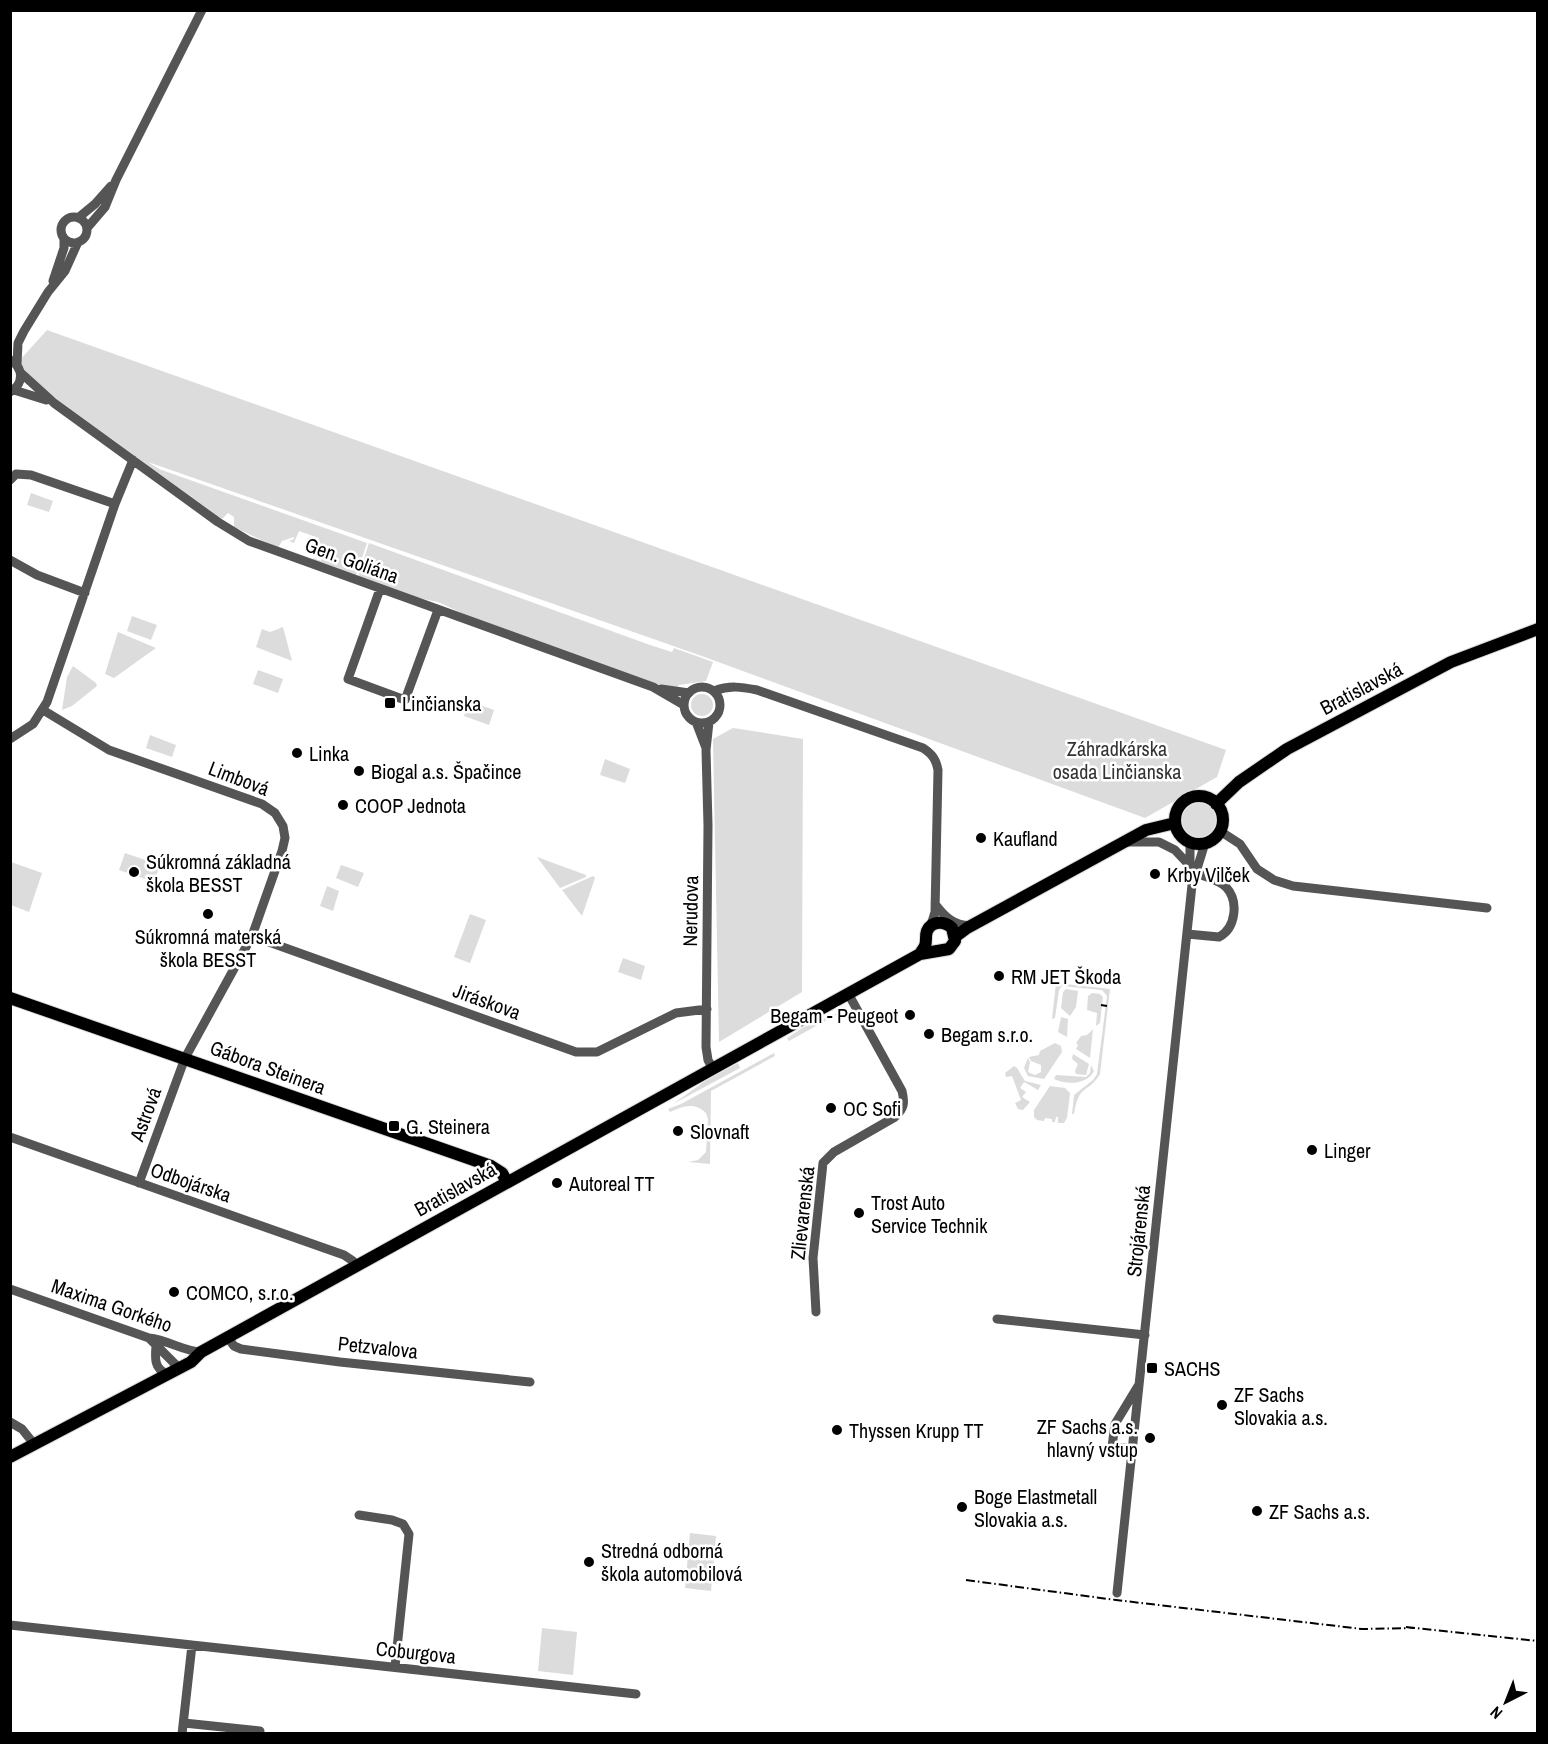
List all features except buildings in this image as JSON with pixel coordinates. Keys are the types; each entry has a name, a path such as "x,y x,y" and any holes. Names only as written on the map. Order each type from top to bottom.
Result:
{"main road":[{"name":"Bratislavská","path":"1216,804 1239,782 1296,744 1451,662 1538,629"},
{"path":"1204,797 1216,804 1222,816 1220,831 1214,839 1206,843 1190,842 1179,834 1175,823 1176,812 1187,799 1204,797"},
{"path":"936,916 949,925 954,932 968,927 1146,830 1175,823"},
{"name":"Bratislavská","path":"936,916 926,934 931,946 945,951 952,945 954,932"},
{"name":"Bratislavská","path":"10,1457 191,1362 201,1352 713,1070 931,946"},
{"name":"Gábora Steinera","path":"10,998 491,1166 501,1173 507,1182"}],"street":[{"path":"48,292 65,272 78,242 86,235 87,228 105,207 116,180 202,10"},
{"path":"12,391 20,382 16,366 18,344 57,273 64,238 63,224 68,219 78,218 95,204 116,180"},
{"path":"78,218 87,228"},
{"path":"64,238 70,242 78,242"},
{"path":"10,352 18,344"},
{"name":"Gen. Goliána","path":"16,366 54,403 218,522 249,541 653,687"},
{"name":"Gen. Goliána","path":"12,391 54,403"},
{"path":"10,739 33,724 43,710 115,504 133,460"},
{"path":"10,480 16,474 31,476 115,504"},
{"path":"10,560 37,575 84,592"},
{"path":"380,589 348,680 405,700 438,610"},
{"path":"717,695 726,686 757,690 923,748 931,754 937,761 938,770 936,916 945,917 955,924 968,927"},
{"path":"653,687 689,693"},
{"path":"653,687 684,705"},
{"path":"699,687 710,688 717,695 720,710 708,722 696,722 687,715 684,705 689,693 699,687"},
{"name":"Limbová","path":"43,710 110,750 261,804 275,813 284,830 285,842 252,936 185,1058"},
{"name":"Nerudova","path":"696,722 706,750"},
{"name":"Nerudova","path":"708,722 706,750 708,825 706,1055 713,1070"},
{"path":"1220,831 1239,844 1257,869 1274,880 1293,886 1487,908"},
{"path":"1124,842 1159,842 1175,850 1192,875 1226,887 1231,897 1234,914 1229,930 1219,937 1187,933"},
{"path":"1190,842 1192,875"},
{"path":"1192,875 1206,843"},
{"name":"Strojárenská","path":"1117,1593 1141,1382 1192,875"},
{"name":"Jiráskova","path":"252,936 576,1053 597,1052 676,1013 707,1008"},
{"name":"Zlievarenská","path":"816,1312 813,1258 823,1162 834,1152 895,1117 902,1111 905,1101 849,994"},
{"name":"Astrová","path":"139,1183 185,1058"},
{"name":"Odbojárska","path":"10,1137 344,1255 350,1258 356,1266"},
{"name":"Maxima Gorkého","path":"10,1289 149,1338 186,1350 201,1352"},
{"path":"997,1319 1145,1335"},
{"path":"149,1338 180,1367 183,1355 177,1346"},
{"name":"Petzvalova","path":"228,1338 234,1346 241,1349 530,1382"},
{"path":"156,1346 156,1364 159,1370 167,1374"},
{"path":"1133,1449 1112,1447 1115,1424 1141,1382"},
{"path":"10,1422 22,1429 34,1444"},
{"path":"359,1515 403,1524 409,1534 395,1667"},
{"name":"Coburgova","path":"10,1625 636,1694"},
{"path":"192,1645 183,1728 260,1731"}],"green space":[{"name":"Záhradkárska osada Linčianska","path":"47,330 1226,750 1217,777 1145,818 699,655 148,462 159,469 367,543 356,576 312,560 313,558 321,561 323,553 315,549 319,538 299,531 294,543 289,541 294,537 282,541 278,548 234,527 234,517 228,513 222,519 36,384 18,362"},
{"path":"31,493 53,501 49,512 27,505"},
{"path":"369,543 650,645 672,652 674,648 713,662 706,681 679,685 677,688 657,684 477,620 438,602 418,598 358,577"},
{"path":"132,616 157,625 151,640 127,631"},
{"path":"283,627 292,661 256,647 262,629 270,632"},
{"path":"118,632 156,648 114,678 105,674"},
{"path":"73,666 97,686 72,706 62,710 67,677"},
{"path":"258,670 283,679 278,693 253,684"},
{"path":"702,694 710,697 713,705 710,713 702,716 694,713 691,705 694,697"},
{"path":"469,701 494,710 489,725 464,716"},
{"path":"733,728 803,739 802,992 719,1042 713,739"},
{"path":"150,735 176,745 172,757 146,748"},
{"path":"605,759 630,769 625,783 600,775"},
{"path":"1199,803 1211,808 1216,820 1211,832 1199,837 1187,832 1182,820 1187,808"},
{"path":"125,853 160,865 154,882 119,870"},
{"path":"537,857 586,875 586,877 560,888"},
{"path":"11,862 42,873 29,912 11,905"},
{"path":"341,865 364,873 358,887 336,878"},
{"path":"593,876 595,878 582,916 562,890"},
{"path":"327,886 339,891 333,911 320,906"},
{"path":"470,914 486,920 470,963 454,957"},
{"path":"623,958 645,966 641,980 618,972"},
{"path":"1056,983 1110,989 1100,1074 1078,1097 1074,1114 1072,1114 1074,1095 1097,1074 1107,996 1102,990 1062,986 1059,990 1055,1018 1052,1019"},
{"path":"1066,989 1078,991 1076,1007 1070,1016 1061,1008 1063,992"},
{"path":"1092,993 1103,997 1100,1023 1096,1026 1097,1013 1087,1010 1088,996"},
{"path":"845,1010 789,1041 787,1038 804,1027"},
{"path":"1061,1017 1068,1019 1067,1037 1058,1032"},
{"path":"1093,1029 1090,1058 1076,1049 1078,1045 1076,1043 1081,1036 1087,1035"},
{"path":"1055,1043 1061,1046 1062,1052 1044,1079 1028,1076 1024,1068 1028,1058 1030,1062 1028,1072 1035,1075 1041,1072 1041,1065 1031,1061 1029,1057 1039,1055 1040,1051"},
{"path":"774,1053 775,1056 711,1091 710,1164 688,1162 698,1160 706,1152 708,1119 706,1113 693,1106 670,1112 668,1109"},
{"path":"1073,1054 1089,1064 1086,1075 1076,1074 1078,1064 1072,1059"},
{"path":"738,1063 740,1068 673,1104 705,1081"},
{"path":"1091,1065 1094,1071 1091,1076 1081,1081 1070,1083 1054,1079 1056,1075 1086,1077 1090,1073"},
{"path":"1014,1066 1025,1081 1041,1085 1038,1090 1024,1082 1020,1088 1026,1092 1022,1097 1030,1102 1023,1110 1018,1109 1015,1103 1021,1100 1012,1076 1006,1077 1005,1073"},
{"path":"1050,1086 1065,1088 1070,1093 1067,1118 1064,1123 1058,1123 1058,1117 1055,1122 1052,1122 1052,1119 1045,1118 1044,1121 1034,1117 1034,1110"},
{"path":"690,1533 716,1536 711,1591 685,1588"},
{"path":"542,1628 577,1632 573,1675 538,1671"}],"railway":[{"path":"1101,1005 1107,1006"},
{"path":"966,1580 1362,1629 1413,1628"},
{"path":"1406,1627 1538,1641"}],"place":[{"name":"Linčianska","path":"390,703"},
{"name":"Linka","path":"297,753"},
{"name":"Biogal a.s. Špačince","path":"359,771"},
{"name":"COOP Jednota","path":"343,805"},
{"name":"Kaufland","path":"981,838"},
{"name":"Súkromná základná škola BESST","path":"134,872"},
{"name":"Krby Vilček","path":"1155,874"},
{"name":"Súkromná materská škola BESST","path":"208,914"},
{"name":"RM JET Škoda","path":"999,976"},
{"name":"Begam - Peugeot","path":"910,1015"},
{"name":"Begam s.r.o.","path":"929,1034"},
{"name":"OC Sofi","path":"831,1108"},
{"name":"G. Steinera","path":"394,1126"},
{"name":"Slovnaft","path":"678,1131"},
{"name":"Linger","path":"1312,1150"},
{"name":"Autoreal TT","path":"557,1183"},
{"name":"Trost Auto Service Technik","path":"859,1213"},
{"name":"COMCO, s.r.o.","path":"174,1292"},
{"name":"SACHS","path":"1152,1368"},
{"name":"ZF Sachs Slovakia a.s.","path":"1222,1405"},
{"name":"Thyssen Krupp TT","path":"837,1430"},
{"name":"ZF Sachs a.s. hlavný vstup","path":"1150,1438"},
{"name":"Boge Elastmetall Slovakia a.s.","path":"962,1507"},
{"name":"ZF Sachs a.s.","path":"1257,1511"},
{"name":"Stredná odborná škola automobilová","path":"589,1562"}]}
